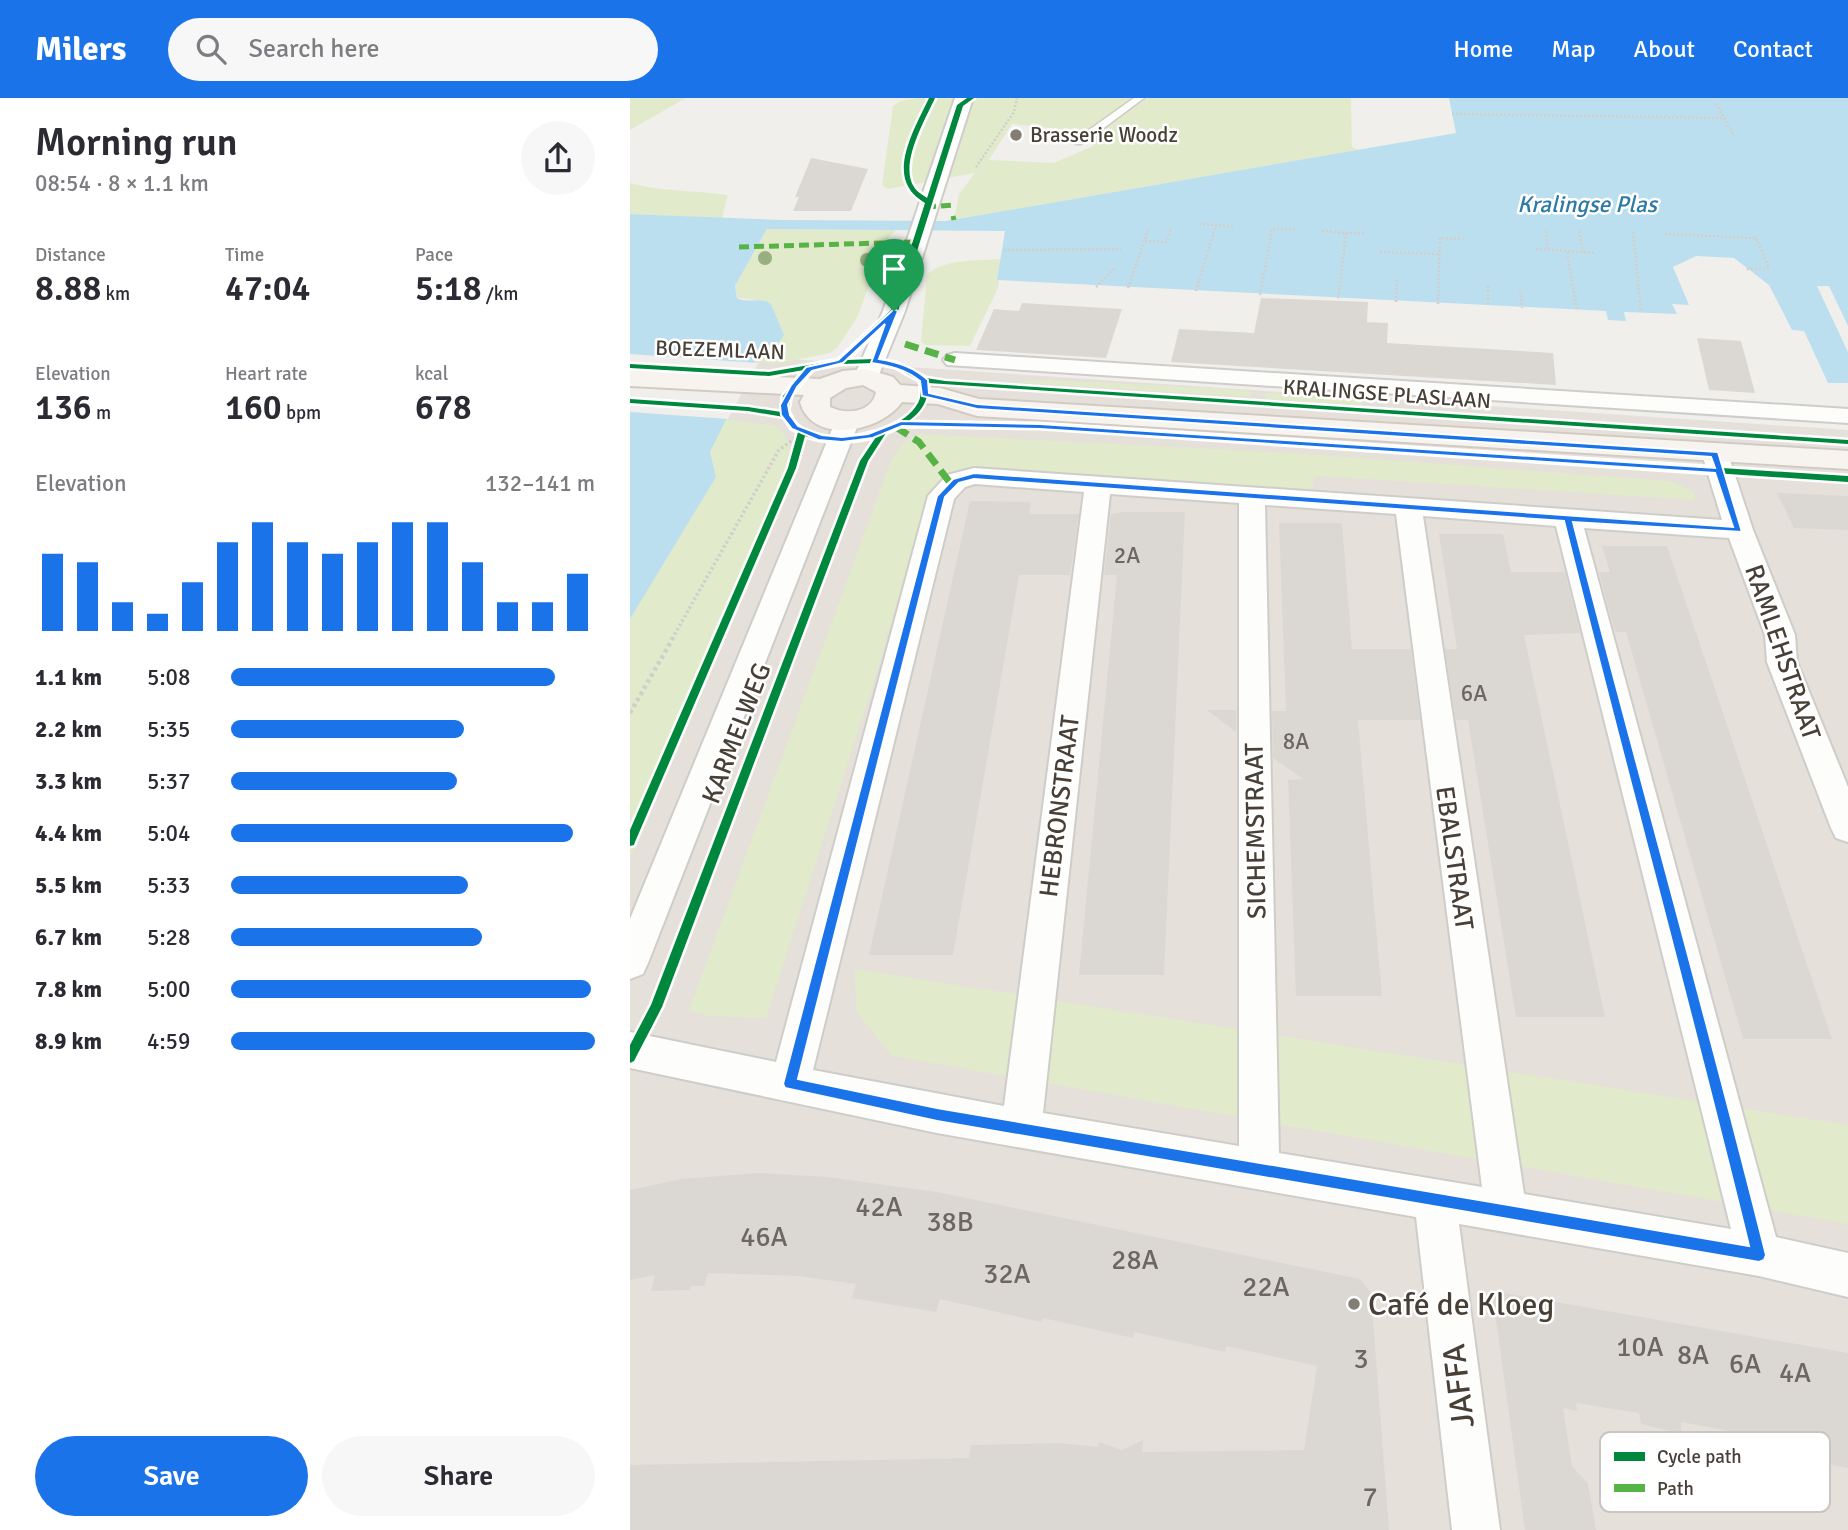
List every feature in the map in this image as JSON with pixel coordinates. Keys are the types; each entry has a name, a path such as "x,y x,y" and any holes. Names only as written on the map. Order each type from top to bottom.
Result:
{"main road":[{"path":"866,377 884,382 888,402 867,418 845,431 817,412 820,394 844,379 866,377"},
{"name":"BOEZEMLAAN","path":"630,378 767,395"},
{"name":"BOEZEMLAAN","path":"630,390 767,395 820,394"},
{"name":"KRALINGSE PLASLAAN","path":"888,402 933,414 977,407 1717,462 1848,460"}],"street":[{"path":"866,377 890,321 964,98"},
{"name":"KRALINGSE PLASLAAN","path":"955,360 1848,416"},
{"name":"KARMELWEG","path":"630,963 845,431"},
{"name":"RAMLEHSTRAAT","path":"1717,462 1739,530 1780,635 1782,662 1848,828"},
{"path":"790,1084 941,496 956,481 974,476 1739,530"},
{"name":"HEBRONSTRAAT","path":"1021,1128 1098,484"},
{"name":"SICHEMSTRAAT","path":"1252,494 1259,1168"},
{"name":"EBALSTRAAT","path":"1408,505 1506,1210"},
{"path":"1568,519 1640,803 1696,1002 1759,1255"},
{"path":"630,1050 937,1114 1506,1210 1759,1255 1848,1275"},
{"name":"JAFFA","path":"1434,1199 1476,1530"}],"lane":[{"path":"1078,142 1103,128 1121,110 1140,98"}],"path":[{"path":"1716,104 1734,136"},
{"path":"1452,114 1725,118"},
{"path":"1199,224 1234,227"},
{"path":"1196,291 1216,225"},
{"path":"1129,288 1149,228"},
{"path":"1145,241 1166,242 1171,229"},
{"path":"1260,295 1272,229 1297,229"},
{"path":"1322,231 1366,233"},
{"path":"1546,231 1548,250"},
{"path":"1579,231 1583,252"},
{"path":"1633,232 1641,311"},
{"path":"1338,299 1346,233"},
{"path":"1665,234 1756,238 1769,268 1746,269"},
{"path":"1438,304 1440,238 1463,239"},
{"path":"1004,250 1121,249"},
{"path":"1536,250 1596,253"},
{"path":"1380,251 1439,254"},
{"path":"1567,251 1577,310"},
{"path":"1096,287 1115,268"},
{"path":"1396,302 1397,280"},
{"path":"1488,286 1488,306"},
{"path":"1520,291 1521,308"},
{"path":"767,395 784,411 789,422 803,432 821,438 845,431"},
{"path":"796,456 803,432"},
{"path":"630,713 779,450 803,432"}],"shaded area":[{"path":"630,316 670,351 1848,430 1848,1530 630,1530"}],"green space":[{"path":"630,98 686,98 630,130"},
{"path":"916,98 1351,98 1352,147 1359,150 946,221 955,216 959,194 975,173 888,189 882,185 893,106","holes":["1119,117 1091,140 1093,146 1054,163 989,160 1012,124 1083,131"]},
{"path":"630,183 728,195 722,218 630,214"},
{"path":"767,229 896,230 885,242 857,318 837,348 830,353 776,364 755,361 757,350 779,342 767,301 737,298 735,286"},
{"path":"1002,259 998,288 970,346 926,345 921,342 927,275 952,263"},
{"path":"1049,380 1244,390 1251,393 1251,397 1010,382"},
{"path":"1265,394 1358,398 1362,405 1265,399"},
{"path":"724,419 778,426 790,445 791,482 630,858 630,619 692,513 710,452"},
{"path":"919,434 1291,453 1671,481 1694,492 1694,500 1319,476 1314,478 1312,489 1308,490 976,466 940,480 929,492 875,678 766,1018 708,1016 689,1010 891,461 903,443"},
{"path":"855,969 1848,1125 1848,1224 892,1056 856,1011"}],"water":[{"name":"Kralingse Plas","path":"1449,98 1848,98 1848,326 1829,286 1817,286 1848,352 1848,383 1828,383 1804,331 1792,330 1769,285 1734,258 1696,256 1673,267 1689,305 1672,304 1677,314 1624,312 1626,321 1608,320 1606,311 997,280 1005,231 767,229 735,286 737,298 771,304 784,335 779,342 757,350 757,357 710,452 716,477 630,619 630,214 783,220 946,221 1456,133"}],"pier":[{"path":"630,354 758,363 728,419 630,412"}],"building":[{"path":"811,158 868,169 851,211 793,211 799,197 795,197"},
{"path":"1261,298 1368,302 1367,322 1388,323 1387,343 1553,353 1556,385 1171,362 1179,329 1254,333"},
{"path":"1022,303 1122,309 1106,358 976,350 994,309 1019,311"},
{"path":"1697,338 1741,341 1755,393 1709,390"},
{"path":"1777,493 1848,496 1848,530 1794,528"},
{"path":"970,501 1031,502 1029,514 1079,514 1070,575 1019,575 953,955 869,955"},
{"path":"1185,512 1164,975 1079,975 1117,575 1104,575 1111,514"},
{"path":"1279,523 1342,523 1352,649 1411,649 1420,720 1358,720 1382,996 1296,996 1288,780 1303,779 1273,758 1272,711 1286,711"},
{"path":"1439,534 1503,534 1511,572 1565,572 1580,633 1524,635 1605,1017 1516,1017 1468,720 1456,720 1445,649 1457,649"},
{"path":"1602,546 1667,546 1832,1039 1743,1039 1626,632 1615,632 1599,572 1610,572"},
{"path":"1207,710 1236,710 1236,732"},
{"path":"759,1173 827,1177 937,1192 1360,1279 1371,1293 1389,1530 630,1530 630,1465 969,1458 971,1445 1059,1443 1098,1447 1099,1442 1122,1450 1143,1440 1142,1452 1304,1450 1317,1366 1226,1346 1225,1352 1134,1332 1133,1338 1043,1318 1041,1322 940,1299 936,1312 852,1298 856,1284 798,1276 708,1273 704,1286 691,1286 690,1290 651,1291 655,1275 630,1280 630,1190 682,1179"},
{"path":"1492,1291 1848,1353 1848,1468 1830,1464 1830,1432 1735,1432 1681,1422 1681,1432 1673,1432 1641,1424 1639,1413 1576,1403 1577,1411 1563,1408 1572,1466 1588,1484 1596,1530 1525,1530"}],"marked path":[{"path":"926,207 954,205"},
{"path":"953,216 954,220"},
{"path":"739,247 917,242"},
{"path":"905,344 955,360"},
{"path":"896,427 919,442 951,484"}],"cycle path":[{"path":"928,202 911,187 907,178 907,167 912,143 932,98"},
{"path":"840,362 894,311 960,105 971,98"},
{"path":"630,366 769,374 840,362 874,361 897,365 924,380 945,383 1848,442"},
{"path":"809,369 787,396 784,411 793,426 809,436 829,440 852,440 895,427 911,416 922,402 924,380"},
{"path":"630,401 748,409 786,415"},
{"path":"901,424 1039,426 1848,479"},
{"path":"630,842 792,468 802,432"},
{"path":"630,1057 656,1007 864,461 883,432"}],"place":[{"name":"Brasserie Woodz","path":"1016,135"},
{"name":"Café de Kloeg","path":"1354,1304"}],"route":[{"path":"894,311 840,362 809,369 787,396 784,411 789,422 803,432 821,438 842,440 870,436 901,424 1040,426 1719,471 1739,530 974,476 949,485 941,496 790,1084 937,1114 1759,1255 1696,1002 1640,803 1568,519 1739,530 1715,454 977,407 925,394 924,380 915,373 888,362 874,361 894,311"}]}
